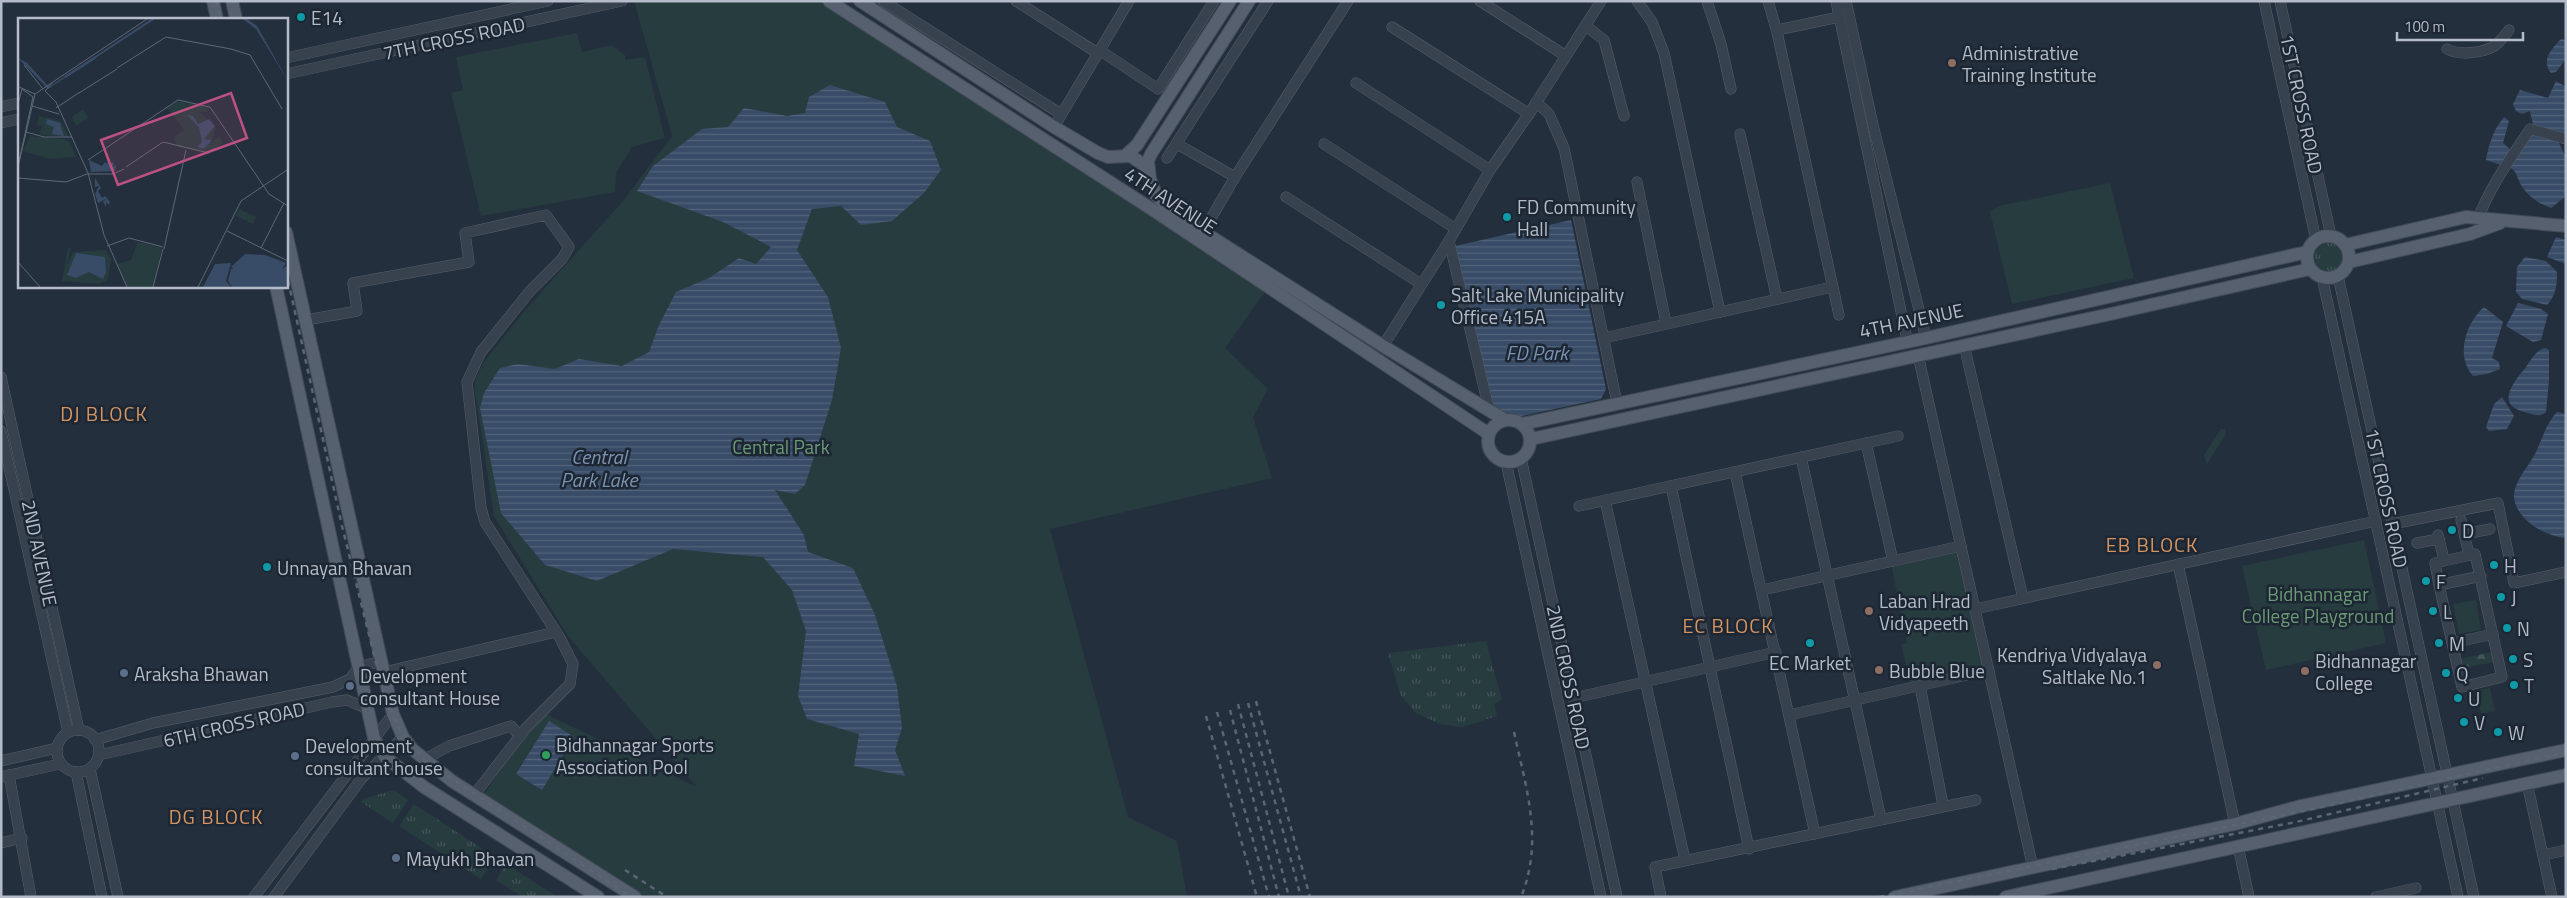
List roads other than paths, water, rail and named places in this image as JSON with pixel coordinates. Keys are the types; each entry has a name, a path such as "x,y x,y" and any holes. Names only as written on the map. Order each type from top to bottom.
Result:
{"main road":[{"path":"214,1 217,18"},
{"path":"232,1 236,18"},
{"name":"4TH AVENUE","path":"829,1 1111,183 1333,322 1383,346 1505,420"},
{"name":"4TH AVENUE","path":"860,1 1054,127 1098,153 1108,156 1136,158 1149,174 1156,195 1169,210 1333,322 1489,434"},
{"path":"1111,183 1108,170 1113,160 1137,145 1230,1"},
{"path":"1129,194 1143,192 1148,187 1151,154 1249,1"},
{"path":"2345,245 2466,217 2502,222 2528,221 2566,226"},
{"path":"2349,262 2470,234 2502,222"},
{"path":"2331,236 2345,245 2350,257 2349,262 2344,271 2338,276 2322,277 2310,269 2308,252 2316,240 2331,236"},
{"path":"288,241 393,714 403,737 425,759 474,795 635,897"},
{"name":"4TH AVENUE","path":"1522,424 1849,352 1926,338 2308,252"},
{"name":"4TH AVENUE","path":"1530,439 2106,316 2310,269"},
{"path":"276,288 374,738 384,757 424,787 598,897"},
{"path":"2100,298 2106,316"},
{"path":"1849,352 1854,369"},
{"path":"1734,377 1736,394"},
{"path":"1511,419 1522,424 1529,432 1530,448 1521,458 1506,462 1490,451 1489,434 1493,427 1505,420 1511,419"},
{"path":"1895,897 2235,824 2301,806 2432,777 2566,750"},
{"path":"2006,897 2030,894 2102,876 2566,775"},
{"path":"544,863 555,846"},
{"path":"2097,853 2102,876"}],"street":[{"name":"7TH CROSS ROAD","path":"288,58 548,1"},
{"name":"7TH CROSS ROAD","path":"288,74 622,1"},
{"path":"883,1 1061,114"},
{"path":"1016,1 1158,89 1214,1"},
{"path":"1054,127 1129,1"},
{"path":"1167,158 1268,1"},
{"path":"1203,232 1235,177 1348,1"},
{"path":"1480,1 1566,56"},
{"path":"1383,346 1449,241 1490,170 1529,114 1601,1"},
{"path":"1637,1 1652,22 1664,54 1720,312"},
{"path":"1707,1 1721,44 1731,89"},
{"path":"1768,1 1777,30 1839,315"},
{"path":"1836,1 1926,338"},
{"path":"1846,1 1907,340"},
{"path":"2264,1 2316,240"},
{"path":"2267,14 2281,6"},
{"name":"1ST CROSS ROAD","path":"2281,6 2331,236"},
{"path":"1777,30 1839,17"},
{"path":"1586,26 1604,40 1624,116"},
{"path":"1392,27 1529,114"},
{"path":"2447,49 2468,52 2485,50 2497,44 2509,30"},
{"path":"1356,83 1490,170"},
{"path":"1536,102 1549,114 1564,148 1617,403"},
{"path":"1,107 18,103"},
{"path":"1,123 18,119"},
{"path":"2478,219 2484,202 2495,186 2499,175 2530,129 2566,139"},
{"path":"1740,134 1777,299"},
{"path":"1177,144 1235,177"},
{"path":"1324,144 1456,229"},
{"path":"1637,182 1666,323"},
{"path":"1286,197 1421,284"},
{"path":"306,320 357,311 353,283 469,262 465,233 477,229 546,215 569,247 562,259 530,291 481,352 467,382 482,508 486,522 556,632 573,664 570,684 520,736 474,795"},
{"path":"1449,241 1489,409"},
{"name":"1ST CROSS ROAD","path":"2338,276 2474,897"},
{"name":"1ST CROSS ROAD","path":"2322,277 2458,897"},
{"path":"1604,338 1832,287"},
{"path":"1964,345 2023,598"},
{"path":"1918,355 2033,868"},
{"name":"2ND AVENUE","path":"1,377 16,442 74,731"},
{"name":"2ND AVENUE","path":"1,431 74,731"},
{"path":"1579,506 1898,436"},
{"path":"3,444 16,442"},
{"path":"1866,443 1893,561"},
{"path":"1801,457 1881,819"},
{"name":"2ND CROSS ROAD","path":"1521,458 1617,897"},
{"name":"2ND CROSS ROAD","path":"1506,462 1601,897"},
{"path":"1735,472 1815,834"},
{"path":"1671,486 1749,849"},
{"path":"1605,500 1685,860"},
{"path":"2392,524 2498,503 2514,582 2566,572"},
{"path":"2462,520 2469,555"},
{"path":"1975,609 2376,521"},
{"path":"2465,534 2490,529"},
{"path":"2417,543 2439,537 2444,560"},
{"path":"1762,590 1961,546"},
{"path":"2476,555 2502,677 2462,686 2435,563 2444,560 2476,555"},
{"path":"2178,564 2235,824"},
{"path":"2439,585 2481,576"},
{"path":"96,740 153,723 226,710 342,684 350,679 358,666 383,667 556,632"},
{"path":"2453,642 2493,634"},
{"path":"2400,638 2417,635"},
{"path":"1574,698 1776,652"},
{"path":"1789,715 1989,670"},
{"path":"1920,686 1943,805"},
{"name":"6TH CROSS ROAD","path":"99,755 332,702 347,700 368,709"},
{"path":"226,710 230,725"},
{"path":"254,897 393,714"},
{"path":"425,759 449,746 511,726 520,736"},
{"path":"31,897 22,838 5,776 60,764 76,772 90,769 95,765 99,755 96,740 87,732 74,731 61,738 57,748 60,764"},
{"path":"274,897 362,778 403,737"},
{"path":"1,761 57,748"},
{"path":"1572,765 1587,760"},
{"path":"90,769 118,897"},
{"path":"76,772 102,897"},
{"path":"2527,784 2552,897"},
{"path":"1662,897 1655,867 1749,849 1943,805 1976,800"},
{"path":"1,843 22,838"},
{"path":"2238,846 2249,897"},
{"path":"2543,855 2566,850"},
{"path":"2381,896 2416,888"}],"water":[{"path":"2561,39 2566,40 2566,59 2556,72 2551,73 2547,63 2548,55"},
{"path":"2556,81 2566,87 2566,134 2533,125 2530,111 2522,114 2516,111 2513,104 2520,90 2548,98"},
{"name":"Central Park Lake","path":"830,85 885,102 897,127 930,141 941,170 924,193 892,221 861,225 841,206 812,209 797,250 828,297 841,348 832,400 805,485 795,494 775,490 804,535 808,552 853,568 875,615 897,686 902,728 895,750 905,776 854,766 859,734 807,719 798,696 806,631 792,590 763,557 673,549 597,581 545,565 501,513 480,408 484,393 500,368 518,364 555,369 579,359 622,366 649,352 659,325 676,292 709,278 739,258 756,264 771,247 723,222 637,191 653,166 702,129 728,127 744,108 787,116 805,113 809,97"},
{"path":"2504,117 2509,121 2503,143 2511,150 2501,165 2486,160 2492,137"},
{"path":"2531,133 2558,141 2566,158 2566,196 2551,208 2529,195 2515,172 2509,167"},
{"name":"FD Park","path":"1571,220 1606,389 1601,399 1517,417 1508,415 1491,404 1455,246"},
{"path":"2556,237 2566,240 2566,264 2547,257"},
{"path":"2525,257 2546,261 2557,272 2555,290 2547,305 2522,299 2516,292 2517,267"},
{"path":"2518,303 2541,309 2548,314 2541,340 2533,342 2506,326"},
{"path":"2484,307 2503,322 2492,358 2499,362 2500,369 2487,374 2473,376 2465,359 2465,340 2472,322"},
{"path":"2545,348 2549,350 2546,412 2542,415 2535,415 2518,410 2511,405 2509,394 2516,380 2534,356"},
{"path":"2502,397 2514,416 2507,429 2489,431 2486,427 2494,404"},
{"path":"2557,412 2566,414 2566,538 2547,533 2528,522 2516,505 2514,496 2518,481 2534,456 2548,424"},
{"name":"Bidhannagar Sports Association Pool","path":"549,721 574,737 542,790 516,774"}],"railway":[{"path":"216,1 221,18"},
{"path":"288,280 342,526 384,695 399,729 424,760 631,897"},
{"path":"1256,701 1310,897"},
{"path":"1248,703 1301,897"},
{"path":"1238,704 1289,897"},
{"path":"1230,710 1279,897"},
{"path":"1217,712 1269,897"},
{"path":"1206,716 1257,897"},
{"path":"1514,732 1528,794 1532,835 1528,876 1521,897"},
{"path":"1879,897 2308,810 2566,752"},
{"path":"2052,869 2296,822 2483,778"},
{"path":"625,870 667,897"}],"place":[{"name":"E14","path":"301,17"},
{"name":"Administrative Training Institute","path":"1952,63"},
{"name":"FD Community Hall","path":"1507,217"},
{"name":"Salt Lake Municipality Office 415A","path":"1441,305"},
{"name":"D","path":"2452,530"},
{"name":"H","path":"2494,565"},
{"name":"Unnayan Bhavan","path":"267,567"},
{"name":"F","path":"2426,581"},
{"name":"J","path":"2501,597"},
{"name":"Laban Hrad Vidyapeeth","path":"1869,611"},
{"name":"L","path":"2433,611"},
{"name":"N","path":"2507,628"},
{"name":"EC Market","path":"1810,643"},
{"name":"M","path":"2439,643"},
{"name":"S","path":"2513,659"},
{"name":"Kendriya Vidyalaya Saltlake No.1","path":"2157,665"},
{"name":"Bubble Blue","path":"1879,670"},
{"name":"Bidhannagar College","path":"2305,671"},
{"name":"Araksha Bhawan","path":"124,673"},
{"name":"Q","path":"2446,673"},
{"name":"T","path":"2514,685"},
{"name":"Development consultant House","path":"350,686"},
{"name":"U","path":"2458,698"},
{"name":"V","path":"2464,722"},
{"name":"W","path":"2498,732"},
{"name":"Bidhannagar Sports Association Pool","path":"546,755"},
{"name":"Development consultant house","path":"295,756"},
{"name":"Mayukh Bhavan","path":"396,858"}],"district":[{"name":"DJ BLOCK","path":"104,413"},
{"name":"EB BLOCK","path":"2152,544"},
{"name":"EC BLOCK","path":"1728,625"},
{"name":"DG BLOCK","path":"216,816"}],"park label":[{"name":"Central Park","path":"781,446"},
{"name":"Bidhannagar College Playground","path":"2318,604"}]}
